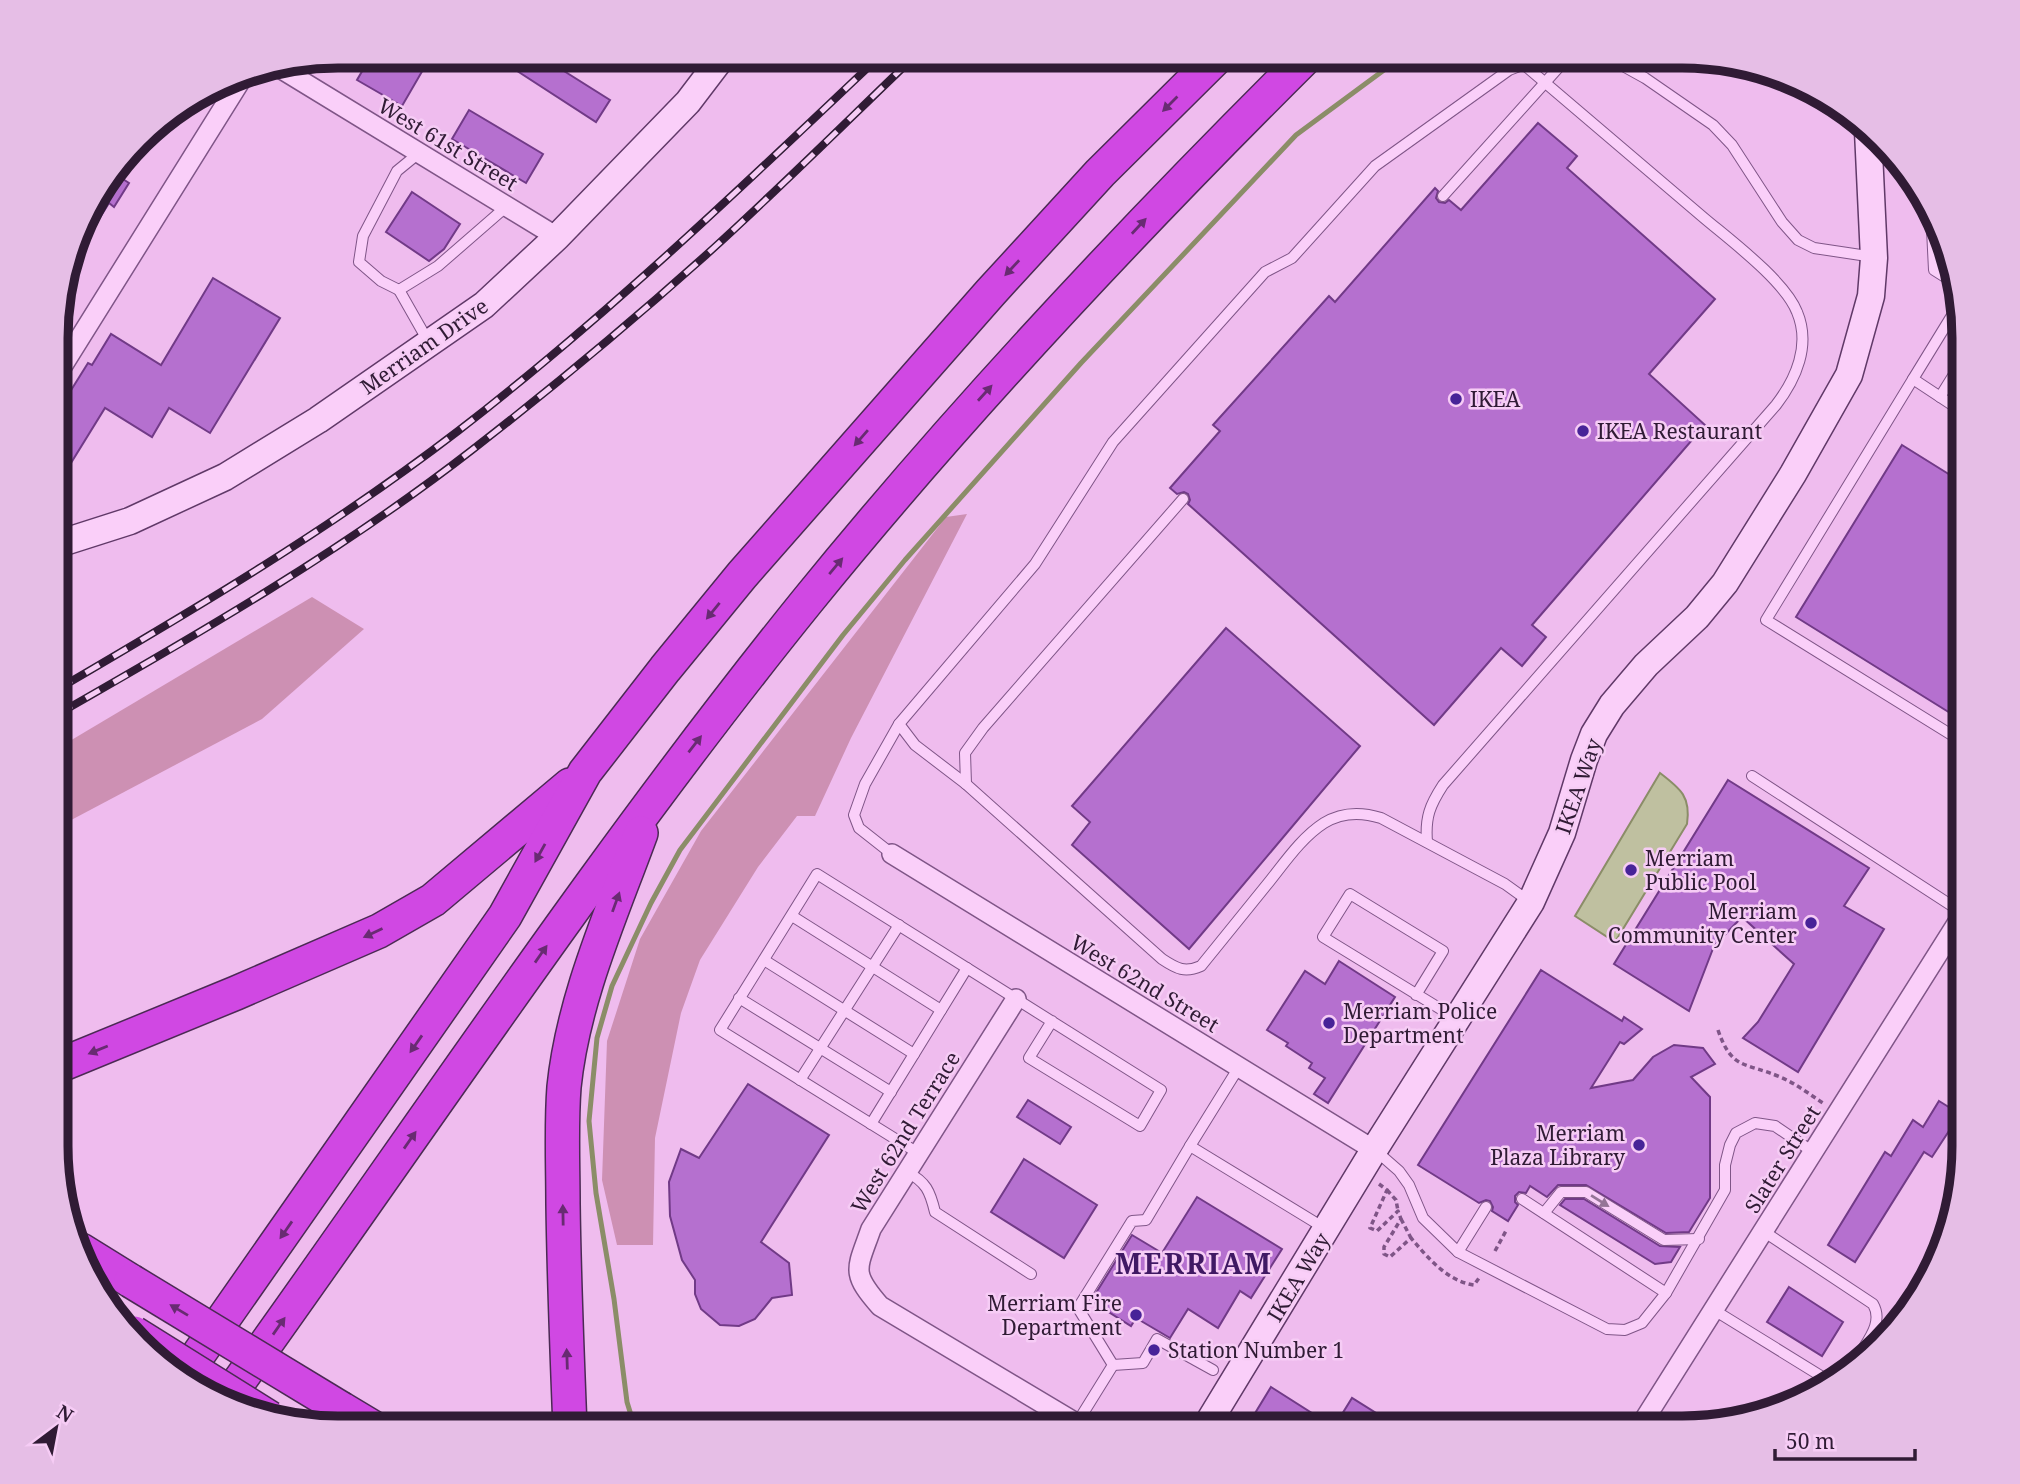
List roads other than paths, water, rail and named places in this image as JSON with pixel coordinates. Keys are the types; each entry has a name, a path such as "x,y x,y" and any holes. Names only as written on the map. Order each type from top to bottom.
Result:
{"highway":[{"path":"188,1370 505,916 585,772 665,668 898,396 1091,183 1206,68"},
{"path":"231,1393 592,882 808,600 978,400 1186,177 1295,68"},
{"path":"68,1062 379,931 433,900 585,772"},
{"path":"572,1416 564,1270 564,1086 575,1029 592,967 654,799"},
{"path":"93,1257 354,1416"},
{"path":"166,1354 227,1392"}],"street":[{"name":"Merriam Drive","path":"68,541 130,521 225,477 318,420 484,305 557,237 688,102 714,68"},
{"name":"West 61st Street","path":"288,73 557,237"},
{"path":"68,346 235,89"},
{"name":"IKEA Way","path":"1212,1416 1374,1150 1531,902 1562,833 1594,734 1612,705 1640,672 1697,617 1725,583 1793,474 1849,375 1871,296 1874,258 1868,142"},
{"name":"West 62nd Street","path":"892,855 1374,1150"},
{"name":"Slater Street","path":"1647,1416 1952,932"},
{"name":"West 62nd Terrace","path":"1016,999 871,1229 858,1267 863,1287 880,1306 1065,1416"}],"lane":[{"path":"892,855 859,828 854,815 865,784 899,724 1035,564 1113,442 1265,272 1292,258 1375,166 1513,68"},
{"path":"1427,842 1425,821 1443,785 1772,411 1790,388 1799,368 1801,336 1798,313 1785,292 1734,244 1528,68"},
{"path":"1443,196 1558,68"},
{"path":"1627,68 1713,125 1732,145 1782,222 1798,240 1814,248 1874,258"},
{"path":"419,153 397,172 363,236 359,262 381,281 399,289 429,343"},
{"path":"399,289 438,266 507,206"},
{"path":"1932,239 1934,271 1945,278"},
{"path":"1951,318 1766,620 1952,735"},
{"path":"1940,397 1952,378"},
{"path":"1913,379 1952,404"},
{"path":"966,784 965,753 983,728 1183,499"},
{"path":"899,724 915,745 966,784 1162,959 1178,970 1191,971 1201,966 1298,846 1329,820 1351,814 1368,814 1427,842 1505,884 1531,902"},
{"path":"1752,776 1952,905"},
{"path":"918,1153 720,1030 817,874 1052,1021 1161,1090 1140,1126 1029,1058 1052,1021"},
{"path":"1416,995 1443,951 1350,894 1324,937 1416,995 1457,1019"},
{"path":"792,916 941,1010"},
{"path":"800,1080 899,925"},
{"path":"764,960 914,1054"},
{"path":"871,1124 967,968"},
{"path":"739,998 891,1092"},
{"path":"1113,1365 1078,1308 1132,1221 1146,1220 1240,1067"},
{"path":"1374,1150 1399,1171 1409,1185 1423,1218 1458,1252 1607,1328 1625,1330 1642,1323 1666,1293 1699,1239 1726,1189 1725,1165 1736,1133 1755,1123 1775,1126 1813,1152"},
{"path":"1190,1146 1326,1229"},
{"path":"907,1172 922,1180 932,1198 935,1212 1031,1274"},
{"path":"1544,1213 1561,1192 1586,1192 1664,1240 1699,1239"},
{"path":"1522,1199 1666,1293"},
{"path":"1458,1252 1486,1207"},
{"path":"1763,1231 1873,1304 1877,1311 1877,1323 1865,1344"},
{"path":"1714,1310 1822,1377"},
{"path":"1113,1365 1143,1363 1157,1339 1213,1370"},
{"path":"1085,1416 1113,1365"}],"waterway":[{"path":"631,1416 596,1193 589,1121 597,1038 612,986 651,903 680,850 843,635 905,560 1081,363 1296,135 1387,68"}],"railway":[{"path":"68,683 212,598 312,534 458,431 621,296 867,68"},
{"path":"68,708 270,590 423,487 472,450 590,355 706,255 903,68"}],"place":[{"name":"IKEA","path":"1456,399"},
{"name":"IKEA Restaurant","path":"1583,431"},
{"name":"Merriam Public Pool","path":"1631,870"},
{"name":"Merriam Community Center","path":"1811,923"},
{"name":"Merriam Police Department","path":"1329,1023"},
{"name":"Merriam Plaza Library","path":"1639,1145"},
{"name":"Merriam Fire Department","path":"1136,1315"},
{"name":"Station Number 1","path":"1154,1350"}],"district":[{"name":"MERRIAM","path":"1194,1263"}]}
